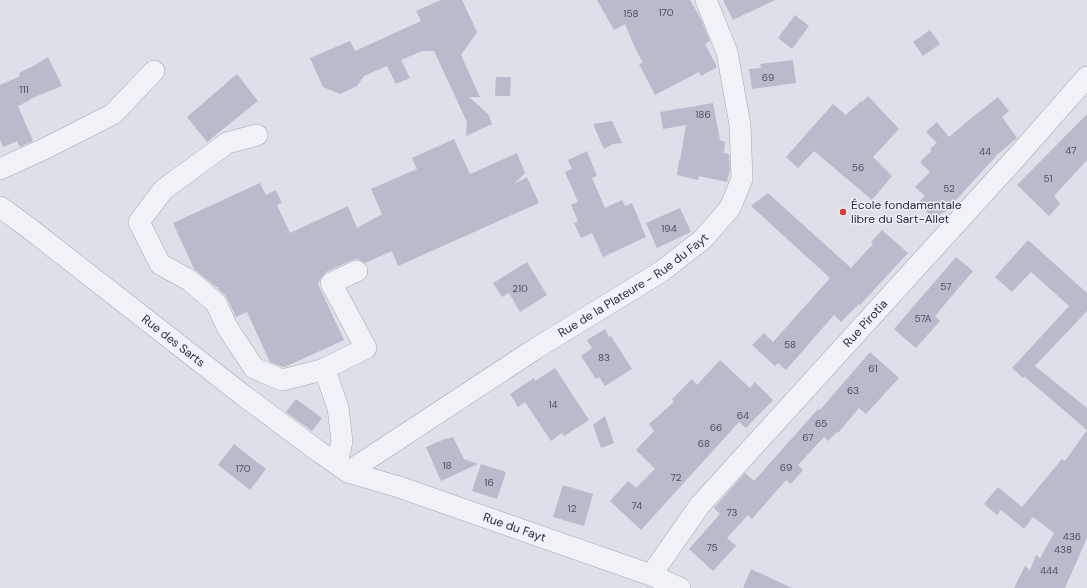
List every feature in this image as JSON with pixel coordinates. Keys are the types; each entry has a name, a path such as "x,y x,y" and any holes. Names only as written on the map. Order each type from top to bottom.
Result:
{"street":[{"name":"Rue de la Plateure - Rue du Fayt","path":"343,468 662,271 703,238 730,208 742,179 740,124 727,52 706,0"},
{"path":"0,169 44,149 113,114 154,71"},
{"name":"Rue Pirotia","path":"651,575 700,505 1011,163 1087,77"},
{"path":"257,135 227,144 163,190 138,222 160,264 189,280 216,303 227,327 254,368 282,380 322,370 366,348 331,283 357,271"},
{"name":"Rue des Sarts","path":"0,207 244,396 343,468"},
{"path":"322,370 328,379 338,408 342,441 343,468"},
{"name":"Rue du Fayt","path":"343,468 651,575 680,588"}],"building":[{"path":"441,0 462,0 477,32 461,55 480,97 469,97 488,114 492,124 466,136 467,122 434,51 422,51 401,60 410,78 396,84 387,66 364,76 357,86 340,94 323,87 310,58 350,41 355,51 421,21 416,11"},
{"path":"597,0 690,0 701,19 710,41 705,44 717,67 701,76 699,72 655,95 639,64 643,63 625,24 614,30"},
{"path":"723,0 775,0 733,20"},
{"path":"795,15 809,26 792,49 778,38"},
{"path":"930,30 940,44 923,56 913,42"},
{"path":"48,57 62,86 30,99 18,106 33,141 20,147 17,141 3,147 0,139 0,85 20,76 19,73"},
{"path":"793,60 796,83 752,89 749,69 761,68 760,64"},
{"path":"237,74 258,101 207,142 187,117"},
{"path":"496,77 511,77 510,96 495,96"},
{"path":"868,96 899,129 873,157 892,176 872,200 814,151 798,168 786,157 833,104 846,115"},
{"path":"998,97 1009,111 1002,117 1017,138 998,154 944,213 943,212 935,220 918,203 925,196 915,187 930,172 920,162 932,150 930,149 937,143 926,132 937,122 949,137"},
{"path":"713,103 720,140 725,142 724,153 729,154 730,169 727,182 699,176 698,180 677,175 686,125 663,129 660,112"},
{"path":"1087,114 1087,160 1054,196 1060,204 1049,216 1017,185"},
{"path":"612,121 622,143 613,144 604,149 593,124"},
{"path":"454,139 470,174 517,153 525,173 514,184 527,177 539,203 398,266 392,251 365,263 358,259 352,260 326,272 321,277 318,284 344,340 287,366 283,367 270,362 247,312 236,317 227,298 218,287 194,269 173,223 260,183 266,195 276,190 282,203 277,205 290,233 348,206 357,228 382,214 371,189 417,169 412,158"},
{"path":"587,151 597,176 592,178 605,208 622,200 625,206 632,203 646,237 603,257 592,233 581,238 574,223 578,221 571,205 578,202 565,172 572,169 568,160"},
{"path":"768,193 851,268 873,244 871,242 882,230 908,253 860,305 859,304 841,322 834,315 786,370 778,363 775,366 752,345 764,333 773,342 830,278 751,206"},
{"path":"680,208 691,232 657,248 646,223"},
{"path":"1028,240 1087,293 1087,311 1035,366 1087,408 1087,430 1025,377 1023,378 1012,368 1069,306 1031,272 1012,292 995,277"},
{"path":"956,257 973,271 935,316 940,321 916,348 894,329"},
{"path":"527,262 547,295 520,312 509,293 502,297 493,283"},
{"path":"605,329 632,369 605,386 599,377 596,379 581,356 592,348 587,340"},
{"path":"870,352 899,378 866,414 859,408 838,433 837,432 828,441 824,437 798,465 803,470 791,484 786,480 752,519 748,515 727,538 736,546 713,571 689,549 720,514 714,508 745,473 754,481 818,409 820,410"},
{"path":"720,360 750,388 755,382 773,400 746,428 739,422 641,530 610,501 628,481 636,488 655,469 636,450 654,431 649,424 674,402 672,399 692,379 697,385"},
{"path":"555,368 589,420 564,436 562,433 551,441 525,402 518,407 510,394 534,378 535,381"},
{"path":"296,399 322,418 312,431 286,412"},
{"path":"605,416 614,443 601,448 593,425"},
{"path":"1087,430 1087,538 1065,588 1014,588 1025,566 1030,570 1036,555 1040,558 1054,533 1033,517 1024,529 1001,510 997,515 984,504 998,487 1022,507 1062,459 1065,461"},
{"path":"453,437 464,459 478,464 441,481 426,447"},
{"path":"234,444 266,469 250,490 218,465"},
{"path":"481,464 506,472 497,499 472,491"},
{"path":"563,485 593,494 584,526 553,517"},
{"path":"751,569 792,588 743,588"}],"place":[{"name":"École fondamentale libre du Sart-Allet","path":"843,212"}]}
